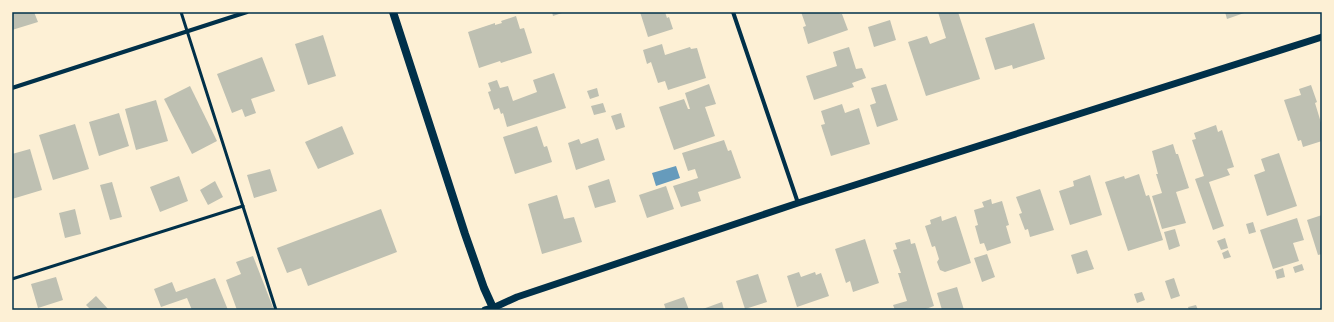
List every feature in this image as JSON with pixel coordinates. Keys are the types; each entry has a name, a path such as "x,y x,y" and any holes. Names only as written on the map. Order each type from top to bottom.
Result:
{"main road":[{"path":"393,12 491,309"}],"street":[{"path":"12,88 247,12"},
{"path":"733,12 798,203"},
{"path":"491,309 517,297 798,203 1322,37"}],"lane":[{"path":"181,12 276,310"},
{"path":"12,279 243,206"}],"water":[{"path":"676,166 680,178 656,186 652,173"}],"building":[{"path":"12,12 34,12 38,22 12,30"},
{"path":"552,12 565,12 553,16"},
{"path":"640,12 665,12 667,18 669,17 673,29 648,37"},
{"path":"801,12 839,12 842,14 848,30 808,44 803,27 806,26"},
{"path":"938,12 958,12 980,79 926,96 908,42 927,36 930,44 946,38"},
{"path":"1225,12 1247,12 1227,19"},
{"path":"516,16 520,29 524,28 532,53 479,68 468,32 495,23 495,25 502,23 501,21"},
{"path":"890,20 896,40 874,47 868,27"},
{"path":"1034,23 1045,59 1013,69 1012,65 995,70 985,38"},
{"path":"323,35 336,76 308,85 295,44"},
{"path":"662,44 665,55 690,47 691,49 697,48 706,78 668,90 665,81 658,83 651,62 647,64 643,50"},
{"path":"849,47 856,69 862,68 866,78 852,83 854,87 814,100 806,76 837,66 833,52"},
{"path":"262,57 275,91 251,99 256,113 245,117 242,109 232,113 217,74"},
{"path":"554,73 566,108 507,127 503,113 501,114 499,108 494,110 488,92 491,91 488,83 497,80 500,88 508,86 513,101 537,92 533,80"},
{"path":"709,84 716,104 705,107 715,136 674,150 659,107 684,99 688,109 690,109 685,93"},
{"path":"886,84 898,120 877,127 870,105 876,103 871,88"},
{"path":"1311,85 1317,102 1315,103 1322,126 1322,141 1303,147 1301,140 1298,141 1284,100 1301,95 1299,89"},
{"path":"190,86 217,141 192,154 164,99"},
{"path":"597,88 599,96 590,99 587,91"},
{"path":"156,100 168,141 136,150 125,109"},
{"path":"603,103 606,112 594,115 591,106"},
{"path":"842,104 845,113 859,108 870,144 831,156 821,125 825,124 821,111"},
{"path":"119,113 129,146 99,156 89,122"},
{"path":"621,113 625,127 616,130 611,116"},
{"path":"75,124 89,169 53,180 39,135"},
{"path":"1216,125 1218,132 1222,130 1234,167 1227,169 1230,175 1209,182 1224,226 1213,230 1195,179 1204,176 1192,140 1196,139 1194,133"},
{"path":"342,126 354,154 318,169 305,142"},
{"path":"537,126 544,147 547,146 552,162 515,174 503,137"},
{"path":"598,138 605,160 576,170 568,143 579,139 581,144"},
{"path":"724,140 728,151 731,150 741,178 698,192 701,201 681,207 673,186 698,178 695,169 688,171 682,153"},
{"path":"1173,144 1176,154 1178,154 1189,188 1176,192 1186,223 1162,229 1152,196 1162,193 1156,174 1158,174 1152,151"},
{"path":"30,149 42,190 12,199 12,154"},
{"path":"1279,153 1297,206 1267,216 1254,175 1265,171 1261,159"},
{"path":"270,169 277,191 254,198 247,175"},
{"path":"1139,174 1146,196 1149,195 1163,240 1128,251 1105,182 1124,176 1125,179"},
{"path":"1090,175 1102,215 1070,225 1059,191 1074,186 1073,181"},
{"path":"179,176 188,201 160,212 150,187"},
{"path":"609,179 616,202 595,208 588,186"},
{"path":"215,181 223,197 208,205 200,190"},
{"path":"112,182 122,217 110,220 100,185"},
{"path":"666,186 674,209 647,218 639,195"},
{"path":"1040,189 1054,230 1030,237 1028,229 1025,230 1019,214 1022,213 1016,197"},
{"path":"557,195 564,219 574,217 582,242 542,254 528,204"},
{"path":"991,199 992,204 1002,201 1009,225 1006,226 1011,243 987,251 984,243 980,244 975,226 978,225 974,210 984,207 982,202"},
{"path":"75,209 81,234 65,238 59,213"},
{"path":"381,209 397,252 308,286 301,268 287,273 277,248"},
{"path":"1322,215 1322,254 1318,255 1307,220"},
{"path":"941,216 942,221 956,216 971,263 945,272 940,270 937,262 939,259 935,246 932,247 925,226 931,224 930,220"},
{"path":"1297,218 1304,240 1293,243 1299,261 1273,269 1260,230"},
{"path":"1253,222 1256,232 1249,234 1246,224"},
{"path":"1175,229 1180,246 1169,250 1164,232"},
{"path":"1225,238 1228,248 1221,250 1217,241"},
{"path":"865,239 879,283 853,292 850,281 846,283 835,249"},
{"path":"910,239 911,244 915,243 934,306 923,310 895,310 893,305 907,301 898,273 901,273 893,250 897,249 895,243"},
{"path":"1087,250 1094,269 1077,274 1071,255"},
{"path":"1228,250 1231,257 1224,259 1222,253"},
{"path":"987,254 995,277 982,282 974,258"},
{"path":"253,256 274,310 237,310 226,280 241,274 236,262"},
{"path":"1302,264 1304,270 1295,273 1293,267"},
{"path":"1283,268 1285,277 1277,279 1275,271"},
{"path":"799,272 801,277 815,272 816,275 821,273 829,296 797,307 787,276"},
{"path":"758,274 767,302 745,309 736,281"},
{"path":"56,277 63,300 38,308 31,284"},
{"path":"215,278 228,310 192,310 187,298 161,307 154,289 172,282 176,292"},
{"path":"1174,278 1180,296 1171,299 1165,281"},
{"path":"957,287 964,310 942,310 937,293"},
{"path":"1142,292 1145,300 1137,303 1134,294"},
{"path":"96,296 109,310 91,310 86,305"},
{"path":"684,297 689,310 666,310 664,304"},
{"path":"722,302 724,310 700,310"},
{"path":"1196,305 1198,310 1189,310 1188,307"}]}
